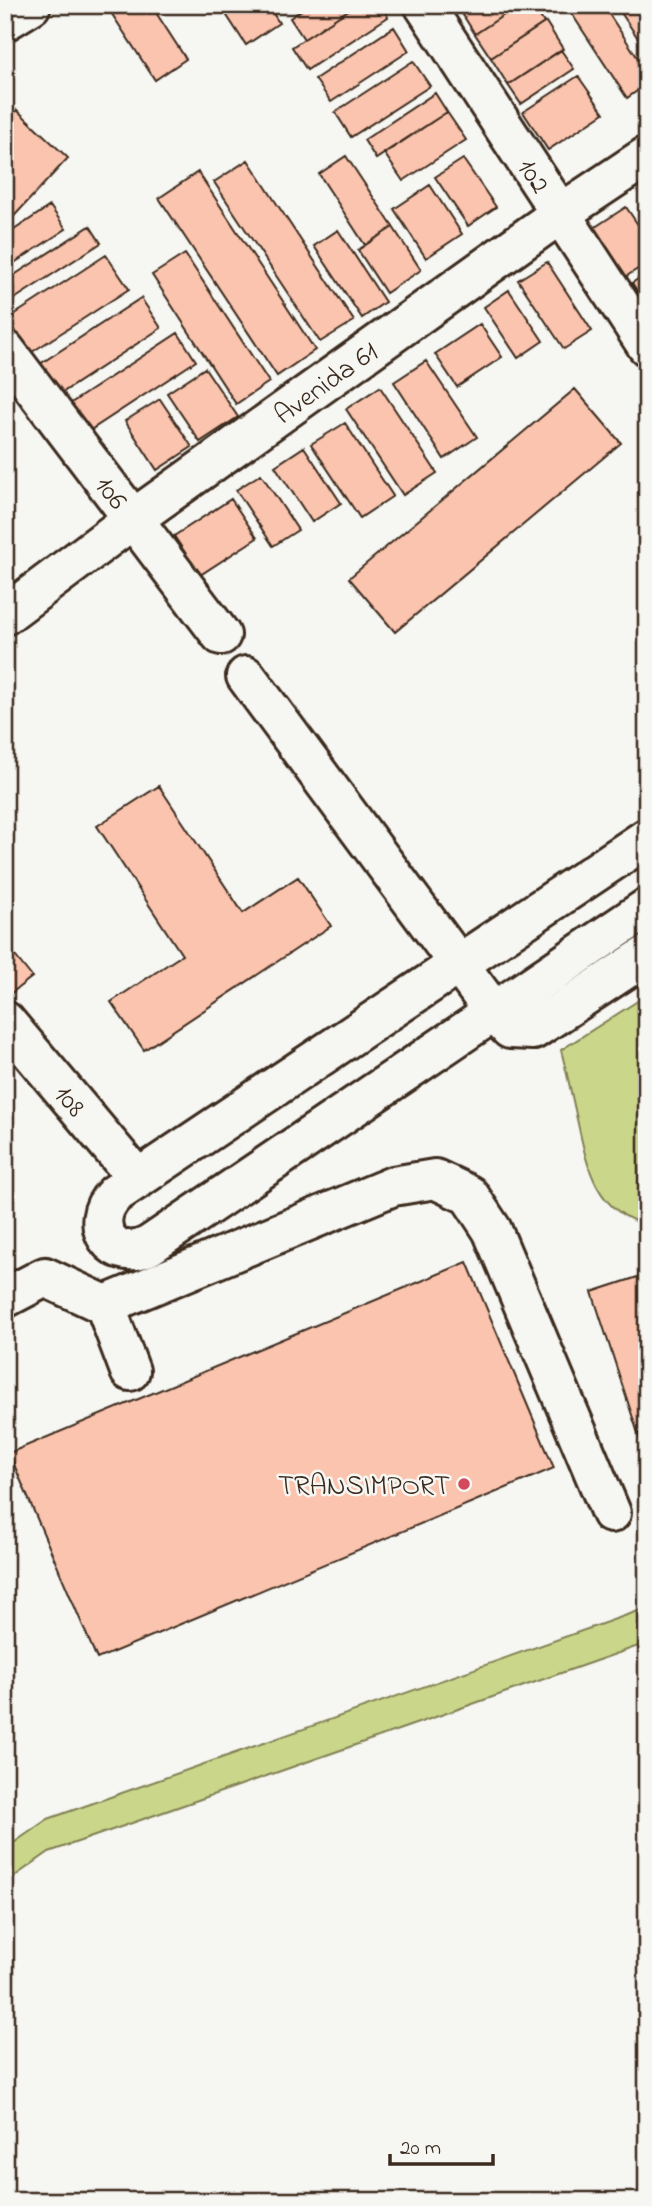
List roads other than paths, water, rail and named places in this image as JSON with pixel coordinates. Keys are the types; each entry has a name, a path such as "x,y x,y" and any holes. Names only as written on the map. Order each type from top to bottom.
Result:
{"street":[{"path":"5,21 31,5"},
{"name":"102","path":"424,5 647,346"},
{"name":"Avenida 61","path":"5,615 133,519 560,214 647,156"},
{"name":"106","path":"5,350 220,635"},
{"path":"246,676 494,1012 510,1029 533,1030 647,955"},
{"path":"647,838 138,1179 108,1202 103,1210 102,1229 107,1238 122,1249 142,1250 647,908"},
{"name":"108","path":"10,1036 138,1179"},
{"path":"104,1305 393,1186 435,1179 469,1195 492,1230 611,1513"},
{"path":"5,1298 45,1277 104,1305 130,1371"}],"place":[{"name":"TRANSIMPORT","path":"464,1484"}]}
